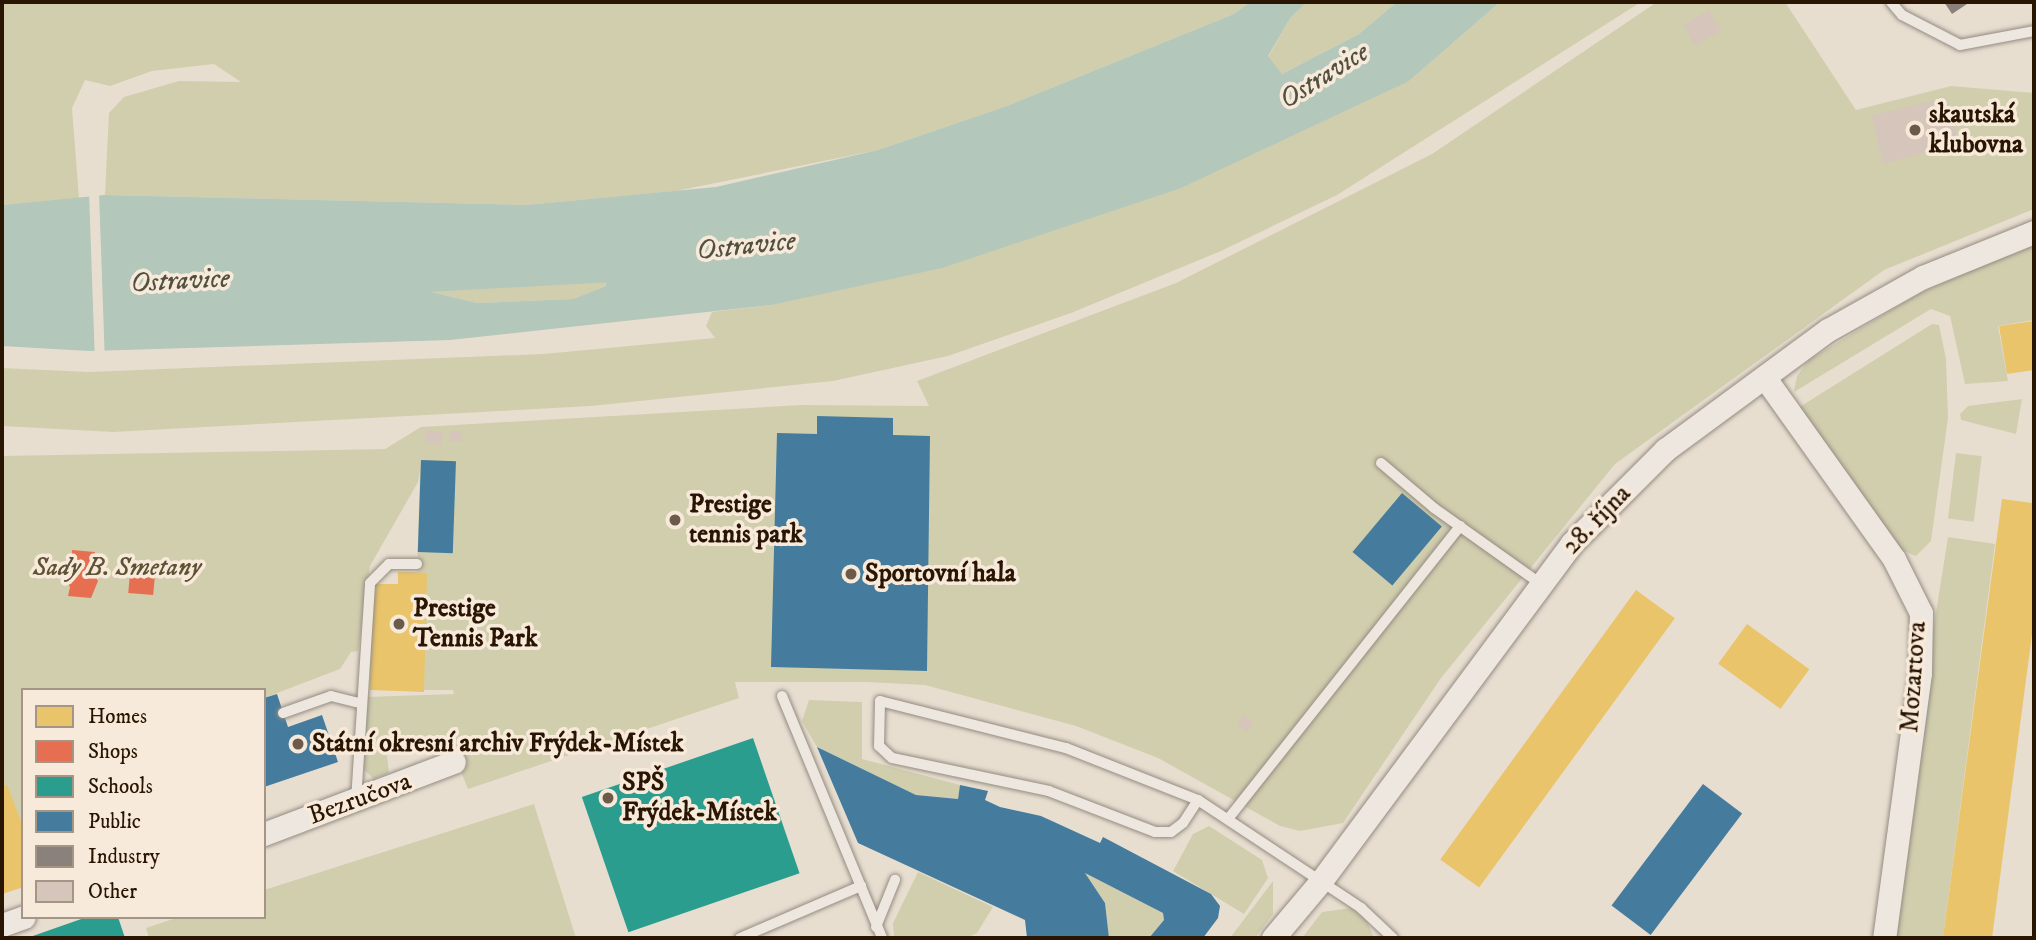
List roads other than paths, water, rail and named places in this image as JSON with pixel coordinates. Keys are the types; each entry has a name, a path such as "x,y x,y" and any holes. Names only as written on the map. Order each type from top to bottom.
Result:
{"street":[{"name":"28. října","path":"1273,938 1321,881 1572,543 1665,450 1828,330 1923,277 2034,232"},
{"name":"Mozartova","path":"1765,377 1894,559 1921,613 1920,676 1884,938"},
{"name":"Bezručova","path":"266,833 454,762"},
{"path":"2,925 21,918"}],"lane":[{"path":"1891,2 1902,15 1960,46 2034,31"},
{"path":"1381,463 1460,526 1541,584"},
{"path":"1228,819 1460,526"},
{"path":"356,801 360,703 370,583 389,564 417,564"},
{"path":"283,713 331,696 360,703"},
{"path":"782,696 882,938"},
{"path":"1198,800 1183,823 1171,832 1155,832 1049,791 892,758 879,746 880,701 1066,748 1198,800 1361,908 1393,938"},
{"path":"876,926 895,880"},
{"path":"740,938 861,886"}],"water":[{"path":"1250,2 1307,2 1291,17 1268,56 1282,74 1359,34 1397,2 1500,2 1409,81 1181,188 942,268 771,305 450,340 89,351 2,346 2,205 105,195 526,205 716,187 878,150 1007,106 1234,14","holes":["559,252 583,257 607,270 606,286 573,299 477,303 407,286 369,293 351,288 342,277 349,267 376,265 468,282"]}],"waterway":[{"name":"Ostravice","path":"279,275 653,255"}],"place":[{"name":"skautská klubovna","path":"1915,130"},
{"name":"Prestige tennis park","path":"675,520"},
{"name":"Sportovní hala","path":"851,574"},
{"name":"Prestige Tennis Park","path":"399,624"},
{"name":"Státní okresní archiv Frýdek-Místek","path":"298,744"},
{"name":"SPŠ Frýdek-Místek","path":"608,798"}],"park label":[{"name":"Sady B. Smetany","path":"117,568"}]}
